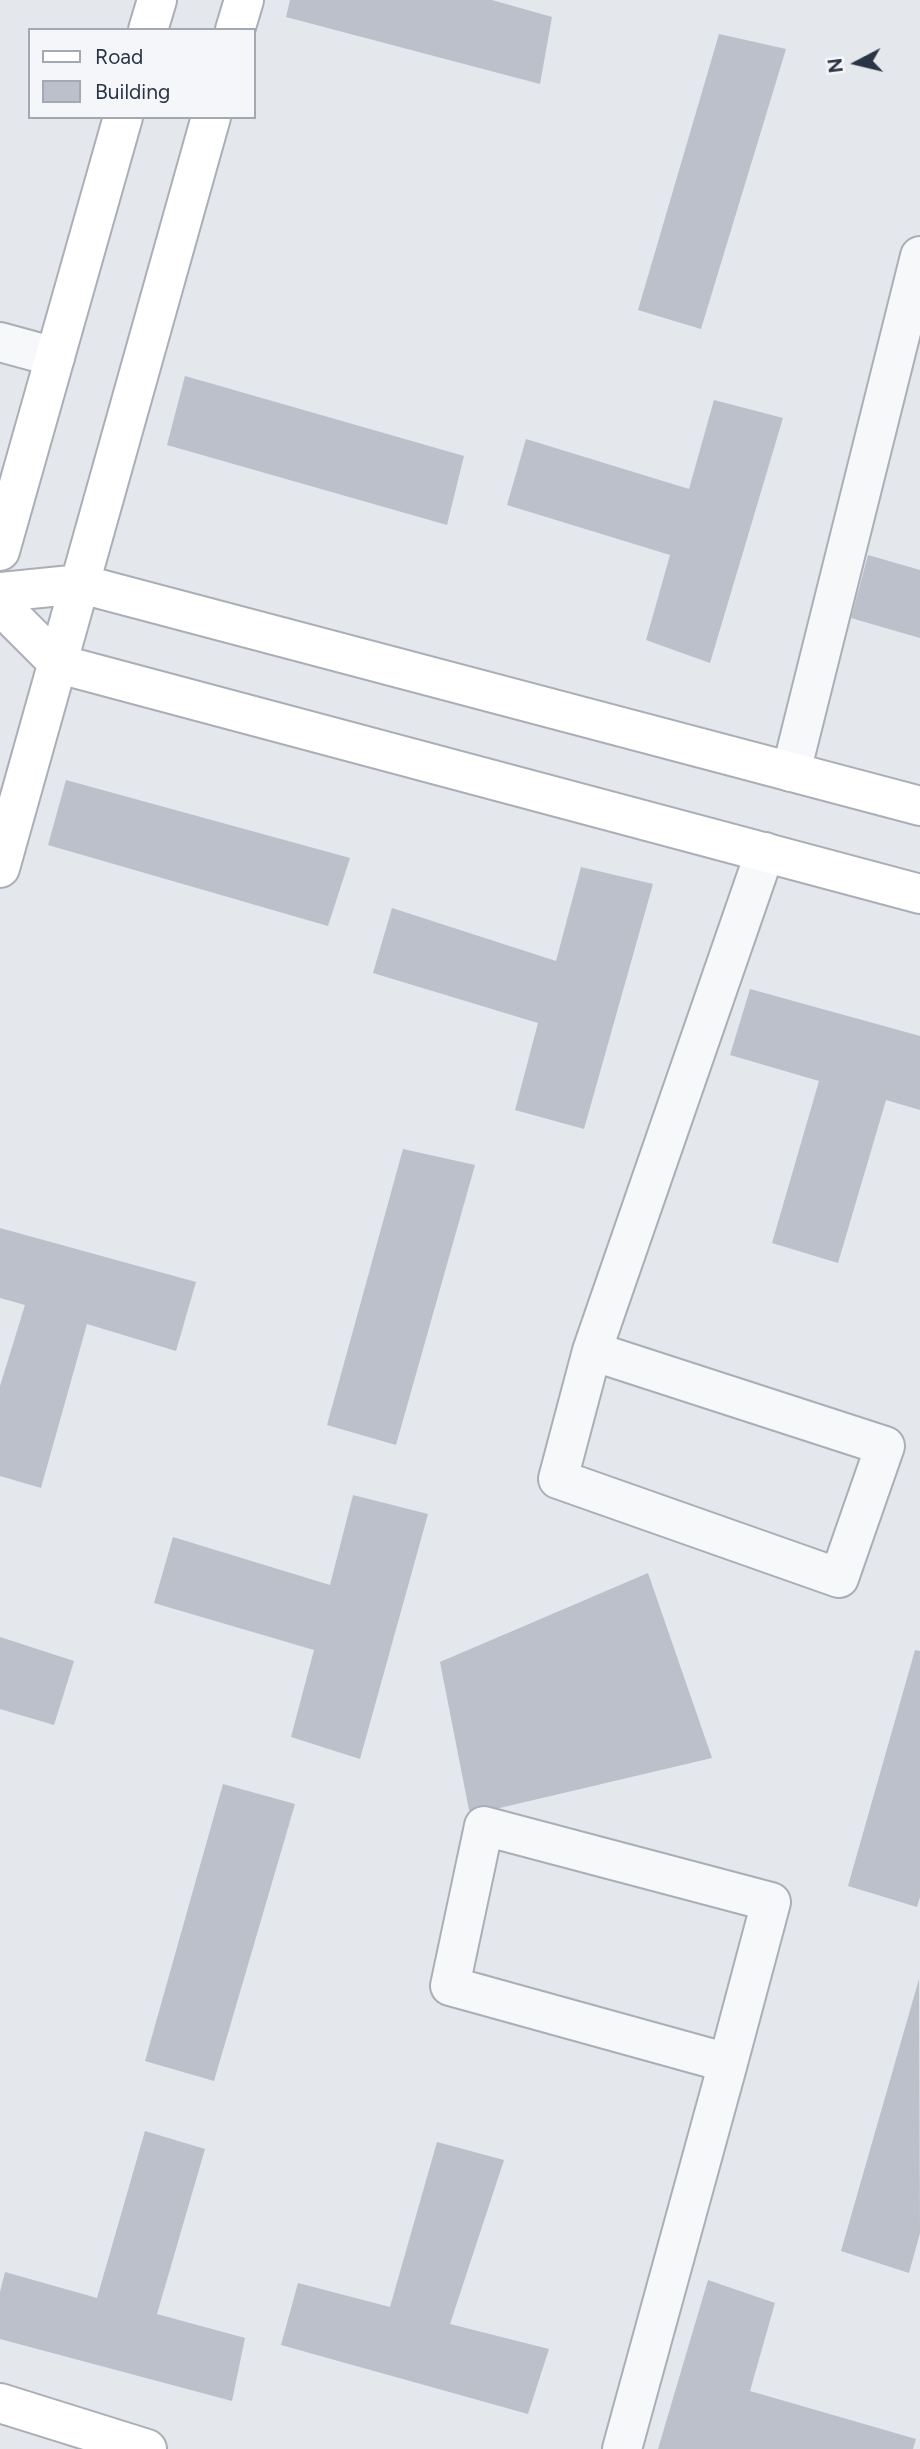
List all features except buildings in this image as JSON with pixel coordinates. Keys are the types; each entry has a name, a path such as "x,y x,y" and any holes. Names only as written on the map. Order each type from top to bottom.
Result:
{"main road":[{"path":"149,28 157,0"},
{"path":"237,28 244,0"},
{"path":"0,551 122,119"},
{"path":"0,868 210,119"},
{"path":"0,593 81,584 920,806"},
{"path":"0,606 59,664 920,894"},
{"path":"0,2403 147,2449"}],"street":[{"path":"791,772 920,256"},
{"path":"0,342 55,357"},
{"path":"592,1351 885,1446 839,1578 558,1479 592,1351 765,852"},
{"path":"622,2449 728,2063 771,1902 484,1826 450,1986 728,2063"}]}
